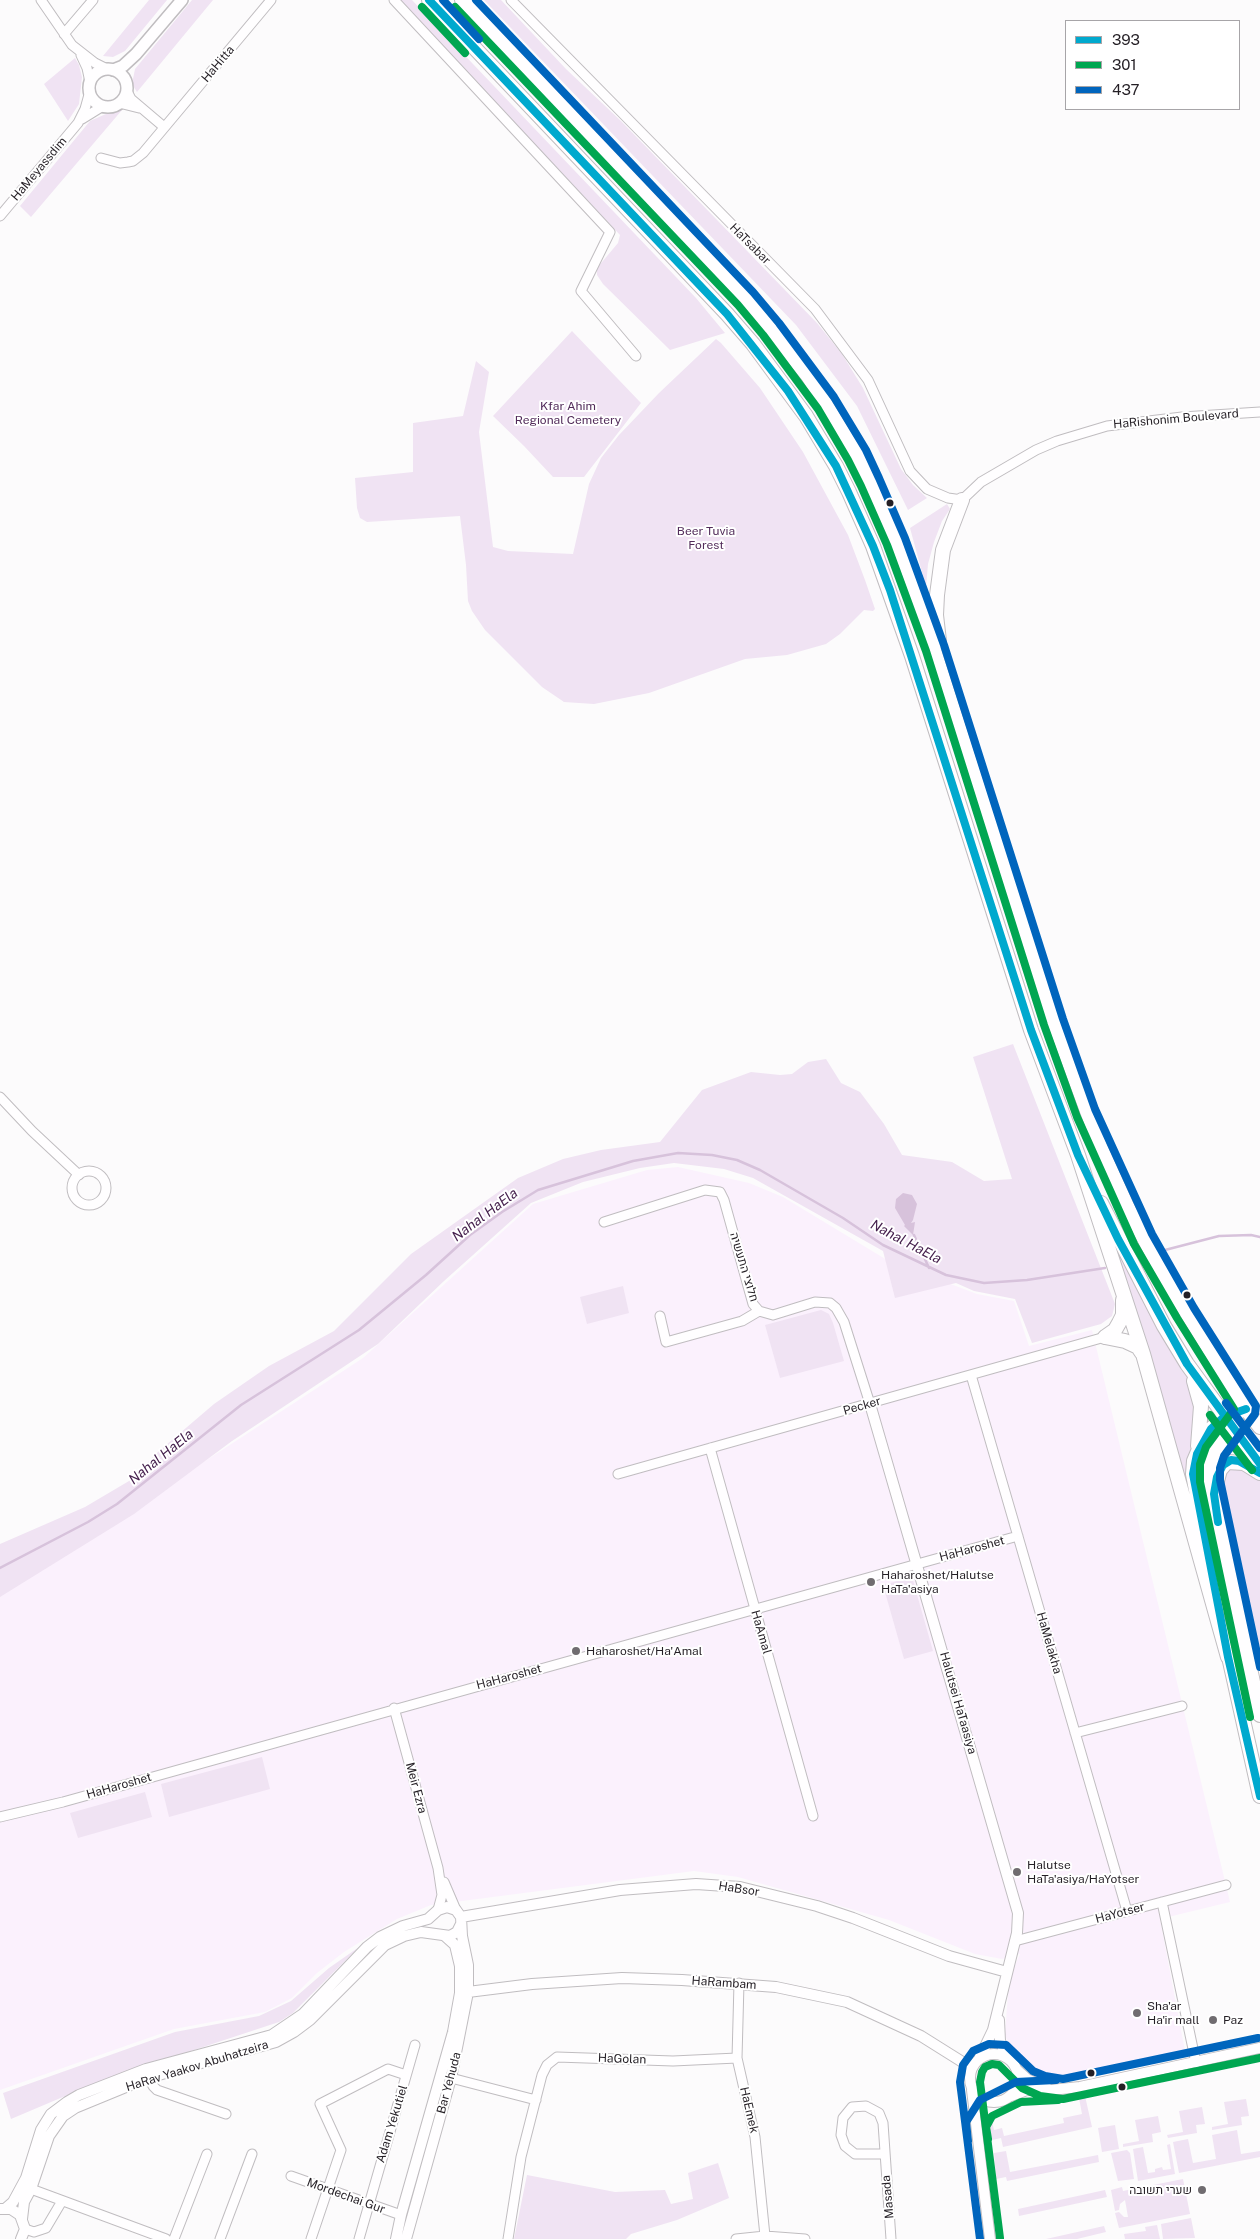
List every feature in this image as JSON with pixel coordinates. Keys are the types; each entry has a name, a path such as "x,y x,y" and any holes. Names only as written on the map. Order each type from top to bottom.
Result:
{"highway":[{"path":"429,0 727,314 793,397 836,466 873,546 890,590 1031,1030 1078,1155 1143,1354 1228,1657"},
{"path":"462,0 745,298 808,376 846,435 880,503 912,582 1054,1022 1100,1146 1127,1206 1161,1271 1246,1409 1260,1427"},
{"path":"947,686 937,628 937,595 943,550 962,500"},
{"path":"1078,1155 1164,1326 1187,1364 1260,1464"},
{"path":"1105,1337 1115,1330 1123,1314 1122,1290"},
{"path":"1105,1337 1124,1341 1138,1347 1143,1354"},
{"path":"1187,1364 1201,1406 1201,1423 1193,1474 1228,1657 1260,1796"},
{"path":"1197,1454 1211,1429 1224,1416 1246,1409"},
{"path":"1246,1409 1233,1429 1218,1445 1212,1458 1210,1481 1260,1715"},
{"path":"1214,1504 1217,1477 1227,1462 1231,1460 1244,1463 1260,1473"}],"main road":[{"path":"136,54 128,68 126,86 119,103 114,106 103,106 93,100 90,87 96,73 123,66 136,54 182,0"},
{"path":"110,69 120,74 126,86"}],"street":[{"path":"41,0 64,34 80,53 87,68 90,87"},
{"path":"64,34 93,0"},
{"name":"HaHitta","path":"101,158 120,163 133,161 143,153 271,0"},
{"path":"394,0 610,232 581,291 636,356"},
{"name":"HaTsabar","path":"511,0 814,309 868,380 902,456 910,472 919,482 938,494 962,500"},
{"path":"80,53 110,69"},
{"path":"126,86 131,99 164,128"},
{"name":"HaMeyassdim","path":"0,216 78,122 85,109 90,87"},
{"path":"119,103 143,110"},
{"name":"HaMeyassdim","path":"78,122 103,106"},
{"name":"HaRishonim Boulevard","path":"962,500 981,482 1013,462 1036,450 1081,433 1136,422 1260,412"},
{"path":"0,1097 32,1131 79,1174"},
{"name":"חלוצי התעשיה","path":"604,1222 705,1190 720,1192 724,1200 753,1304 759,1311 773,1315 815,1302 830,1304 836,1308 844,1322 870,1404"},
{"path":"660,1316 666,1342 742,1321 759,1311"},
{"name":"Pecker","path":"618,1474 1105,1337"},
{"name":"HaMelakha","path":"971,1375 1127,1911"},
{"name":"Halutsei HaTaasiya","path":"870,1404 1015,1898 1018,1924 1015,1941 990,2039 979,2059"},
{"name":"HaAmal","path":"710,1448 813,1816"},
{"name":"HaHaroshet","path":"0,1817 63,1802 394,1708 1018,1536"},
{"path":"1075,1733 1182,1706"},
{"name":"Meir Ezra","path":"394,1708 438,1868 442,1895 436,1912"},
{"name":"Meir Ezra","path":"438,1868 460,1917"},
{"name":"HaBsor","path":"460,1917 557,1899 620,1890 696,1884 740,1887 817,1906 853,1918 949,1956 1007,1972"},
{"name":"HaYotser","path":"1015,1941 1226,1885"},
{"path":"1162,1902 1196,2063"},
{"path":"447,1906 460,1917 454,1934 443,1935 434,1928 432,1918 436,1912 447,1906"},
{"name":"HaRav Yaakov Abuhatzeira","path":"3,2208 13,2202 26,2178 37,2138 51,2114 79,2095 272,2034 303,2014 367,1947 380,1937 397,1929 428,1919 436,1912"},
{"name":"Bar Yehuda","path":"406,2239 451,2078 468,1965 460,1917"},
{"name":"HaRav Yaakov Abuhatzeira","path":"23,2232 22,2209 31,2189 48,2136 63,2116 88,2101 147,2073 276,2042 310,2020 384,1945 404,1936 421,1932 443,1935"},
{"name":"Bar Yehuda","path":"396,2239 464,1990 458,1956 454,1945 443,1935"},
{"name":"HaRambam","path":"464,1990 622,1978 739,1983 794,1990 847,2002 921,2036 972,2068"},
{"name":"HaEmek","path":"739,1983 737,2058 755,2137 766,2236"},
{"name":"Halutsei HaTaasiya","path":"998,2004 1000,2041 1008,2058"},
{"name":"Adam Yekutiel","path":"359,2239 415,2045"},
{"path":"976,2125 985,2108 1027,2090 1063,2089 1257,2050"},
{"path":"990,2239 970,2074 972,2068 979,2059 990,2054 1003,2055 1027,2079 1042,2086 1063,2089"},
{"name":"HaGolan","path":"508,2239 522,2157 542,2075 547,2065 557,2057 673,2061 737,2058"},
{"path":"311,2239 341,2150 320,2104 388,2069 406,2075"},
{"path":"1011,2096 1017,2086 1017,2070"},
{"path":"147,2073 157,2090 226,2114"},
{"path":"451,2078 536,2100"},
{"path":"972,2089 982,2100 998,2102"},
{"path":"866,2106 879,2113 885,2131 885,2154 855,2154 845,2146 841,2135 843,2118 852,2107 866,2106"},
{"path":"174,2239 207,2154"},
{"path":"220,2239 252,2154"},
{"name":"Masada","path":"885,2154 891,2239"},
{"name":"Mordechai Gur","path":"291,2176 401,2215"},
{"path":"31,2189 166,2239"},
{"path":"3,2208 16,2211 23,2232 34,2232 46,2228 62,2201"},
{"path":"736,2239 766,2236 805,2239"}],"shaded area":[{"path":"678,1167 749,1183 783,1197 887,1260 977,1294 1014,1301 1029,1346 1092,1330 1230,1902 1160,1919 1185,2051 1063,2078 1045,2074 1021,2062 1011,2049 1005,2035 1009,1978 1020,1954 1002,1959 975,1954 889,1920 738,1877 694,1871 431,1905 397,1919 344,1952 317,1973 292,1998 265,2012 174,2029 0,2090 0,1595 363,1358 533,1204 647,1170"},
{"path":"903,1193 912,1195 917,1204 911,1223 915,1222 913,1235 904,1226 895,1208 896,1199"}],"green space":[{"path":"149,0 167,0 125,51 113,57 103,56"},
{"path":"192,0 213,0 137,92 132,84 135,69"},
{"path":"400,0 412,0 696,298 725,333 670,350 603,284 597,275 597,268 618,243 620,235"},
{"path":"484,0 501,0 566,69 621,121 817,323 842,354 863,388 901,469 913,485 927,498 908,510 857,406 796,325"},
{"path":"75,58 82,77 79,104 68,121 44,84"},
{"path":"115,110 122,110 31,217 20,206 90,121"},
{"name":"Kfar Ahim Regional Cemetery","path":"572,331 641,403 584,477 553,477 493,416"},
{"name":"Beer Tuvia Forest","path":"716,339 760,388 803,452 848,535 865,580 875,609 873,611 864,610 840,634 826,644 787,655 745,659 649,693 594,704 564,702 542,687 485,630 472,611 468,601 460,516 367,522 360,518 357,508 355,478 413,472 413,423 463,416 476,361 489,372 479,432 493,547 508,551 573,554 589,484 601,458 619,435 659,393"},
{"path":"947,504 950,509 942,521 934,542 928,564 926,587 910,528"},
{"path":"1013,1044 1115,1304 1112,1316 1101,1324 1032,1343 1015,1299 974,1291 956,1283 895,1298 883,1251 753,1178 724,1169 674,1163 640,1168 583,1182 531,1203 444,1281 378,1344 232,1441 134,1514 0,1597 0,1544 85,1507 129,1481 159,1451 214,1404 269,1366 334,1331 411,1254 518,1178 563,1159 601,1150 660,1142 702,1090 751,1072 780,1075 792,1074 808,1062 826,1059 841,1083 860,1092 884,1124 902,1155 952,1162 984,1181 1012,1179 973,1057"},
{"path":"1119,1247 1188,1374 1197,1406 1192,1517 1113,1251"},
{"path":"623,1286 629,1313 587,1324 580,1297"},
{"path":"821,1310 829,1314 844,1361 780,1378 765,1325"},
{"path":"1232,1468 1240,1468 1260,1481 1260,1645 1254,1653 1222,1497 1225,1476"},
{"path":"912,1577 933,1651 904,1659 883,1585"},
{"path":"262,1757 270,1789 169,1817 161,1784"},
{"path":"145,1792 152,1817 78,1838 70,1813"},
{"path":"359,1947 293,2013 279,2022 103,2080 11,2119 3,2093 175,2032 259,2016 291,2001 329,1968"},
{"path":"1085,2096 1092,2127 1003,2147 1001,2138 992,2140 988,2122 992,2121 994,2130 1002,2128 1004,2136 1064,2123 1063,2118 1082,2114 1079,2098"},
{"path":"1246,2099 1249,2116 1241,2117 1242,2125 1212,2130 1212,2127 1228,2124 1224,2102"},
{"path":"1202,2107 1205,2124 1196,2125 1197,2133 1168,2138 1167,2135 1183,2132 1179,2111"},
{"path":"1158,2116 1161,2132 1152,2134 1153,2142 1123,2147 1123,2144 1139,2141 1135,2120"},
{"path":"1115,2125 1119,2149 1102,2152 1098,2128"},
{"path":"1237,2130 1241,2154 1260,2151 1260,2157 1179,2173 1173,2142 1188,2139 1193,2163 1216,2159 1212,2135"},
{"path":"1170,2144 1175,2174 1138,2181 1133,2149 1143,2147 1148,2173 1155,2172 1155,2169 1162,2167 1163,2170 1171,2169 1167,2145"},
{"path":"1127,2150 1130,2153 1134,2179 1118,2181 1111,2153"},
{"path":"1006,2151 1010,2172 1098,2155 1099,2162 1007,2181 1006,2177 996,2179 994,2153"},
{"path":"718,2163 729,2198 677,2220 631,2234 626,2239 514,2239 527,2175 615,2192 665,2190 671,2204 693,2199 688,2173"},
{"path":"1183,2179 1190,2214 1119,2228 1115,2213 1119,2212 1124,2217 1128,2217 1125,2200 1120,2204 1119,2210 1115,2211 1111,2190 1122,2187 1123,2191"},
{"path":"1105,2190 1107,2197 1019,2216 1018,2209"},
{"path":"1191,2218 1195,2238 1163,2239 1161,2224"},
{"path":"1157,2225 1160,2239 1125,2239 1124,2234 1146,2231 1145,2227"},
{"path":"1104,2226 1106,2232 1077,2239 1046,2239"}],"waterway":[{"name":"Nahal HaEla","path":"0,1568 88,1522 117,1504 241,1405 359,1330 426,1275 470,1235 502,1212 538,1190 633,1161 678,1153 712,1155 737,1160 760,1170 843,1218 883,1245 946,1275 984,1283 1027,1280 1105,1268"},
{"path":"914,1235 929,1268"},
{"name":"Nahal HaEla","path":"1165,1250 1219,1236 1251,1235 1260,1237"}],"transit line":[{"name":"393","path":"429,0 727,314 788,391 836,466 873,546 890,590 1031,1030 1078,1155 1118,1239 1187,1364 1260,1464"},
{"name":"437","path":"443,0 479,39"},
{"name":"437","path":"476,0 753,292 779,323 834,397 866,450 905,538 944,645 1063,1019 1095,1109 1152,1234 1194,1308 1256,1406 1255,1414 1224,1456 1220,1468 1220,1480 1260,1667"},
{"name":"301","path":"422,7 465,53"},
{"name":"301","path":"455,7 738,305 763,335 818,409 861,486 887,545 926,651 1044,1025 1077,1117 1134,1244 1177,1318 1234,1409 1206,1447 1200,1464 1200,1482 1250,1717"},
{"name":"437","path":"1226,1403 1260,1448"},
{"name":"393","path":"1246,1409 1224,1417 1211,1429 1197,1454 1193,1474 1228,1657 1260,1796"},
{"name":"301","path":"1210,1415 1252,1470"},
{"name":"393","path":"1218,1522 1214,1494 1217,1477 1223,1465 1231,1460 1239,1461 1260,1473"},
{"name":"437","path":"980,2239 960,2082 963,2065 973,2051 989,2044 1006,2045 1033,2071 1045,2076 1063,2079 1258,2038"},
{"name":"301","path":"1000,2238 980,2082 985,2067 992,2064 999,2065 1022,2088 1040,2096 1063,2099 1260,2058"},
{"name":"437","path":"968,2141 966,2122 980,2100 1016,2082 1056,2080"},
{"name":"301","path":"988,2139 986,2127 992,2116 1021,2102 1058,2100"}],"place":[{"name":"Haharoshet/Halutse HaTa'asiya","path":"871,1582"},
{"name":"Haharoshet/Ha'Amal","path":"576,1651"},
{"name":"Halutse HaTa'asiya/HaYotser","path":"1017,1872"},
{"name":"Sha'ar Ha'ir mall","path":"1137,2013"},
{"name":"Paz","path":"1213,2020"},
{"name":"שערי תשובה","path":"1202,2190"}]}
